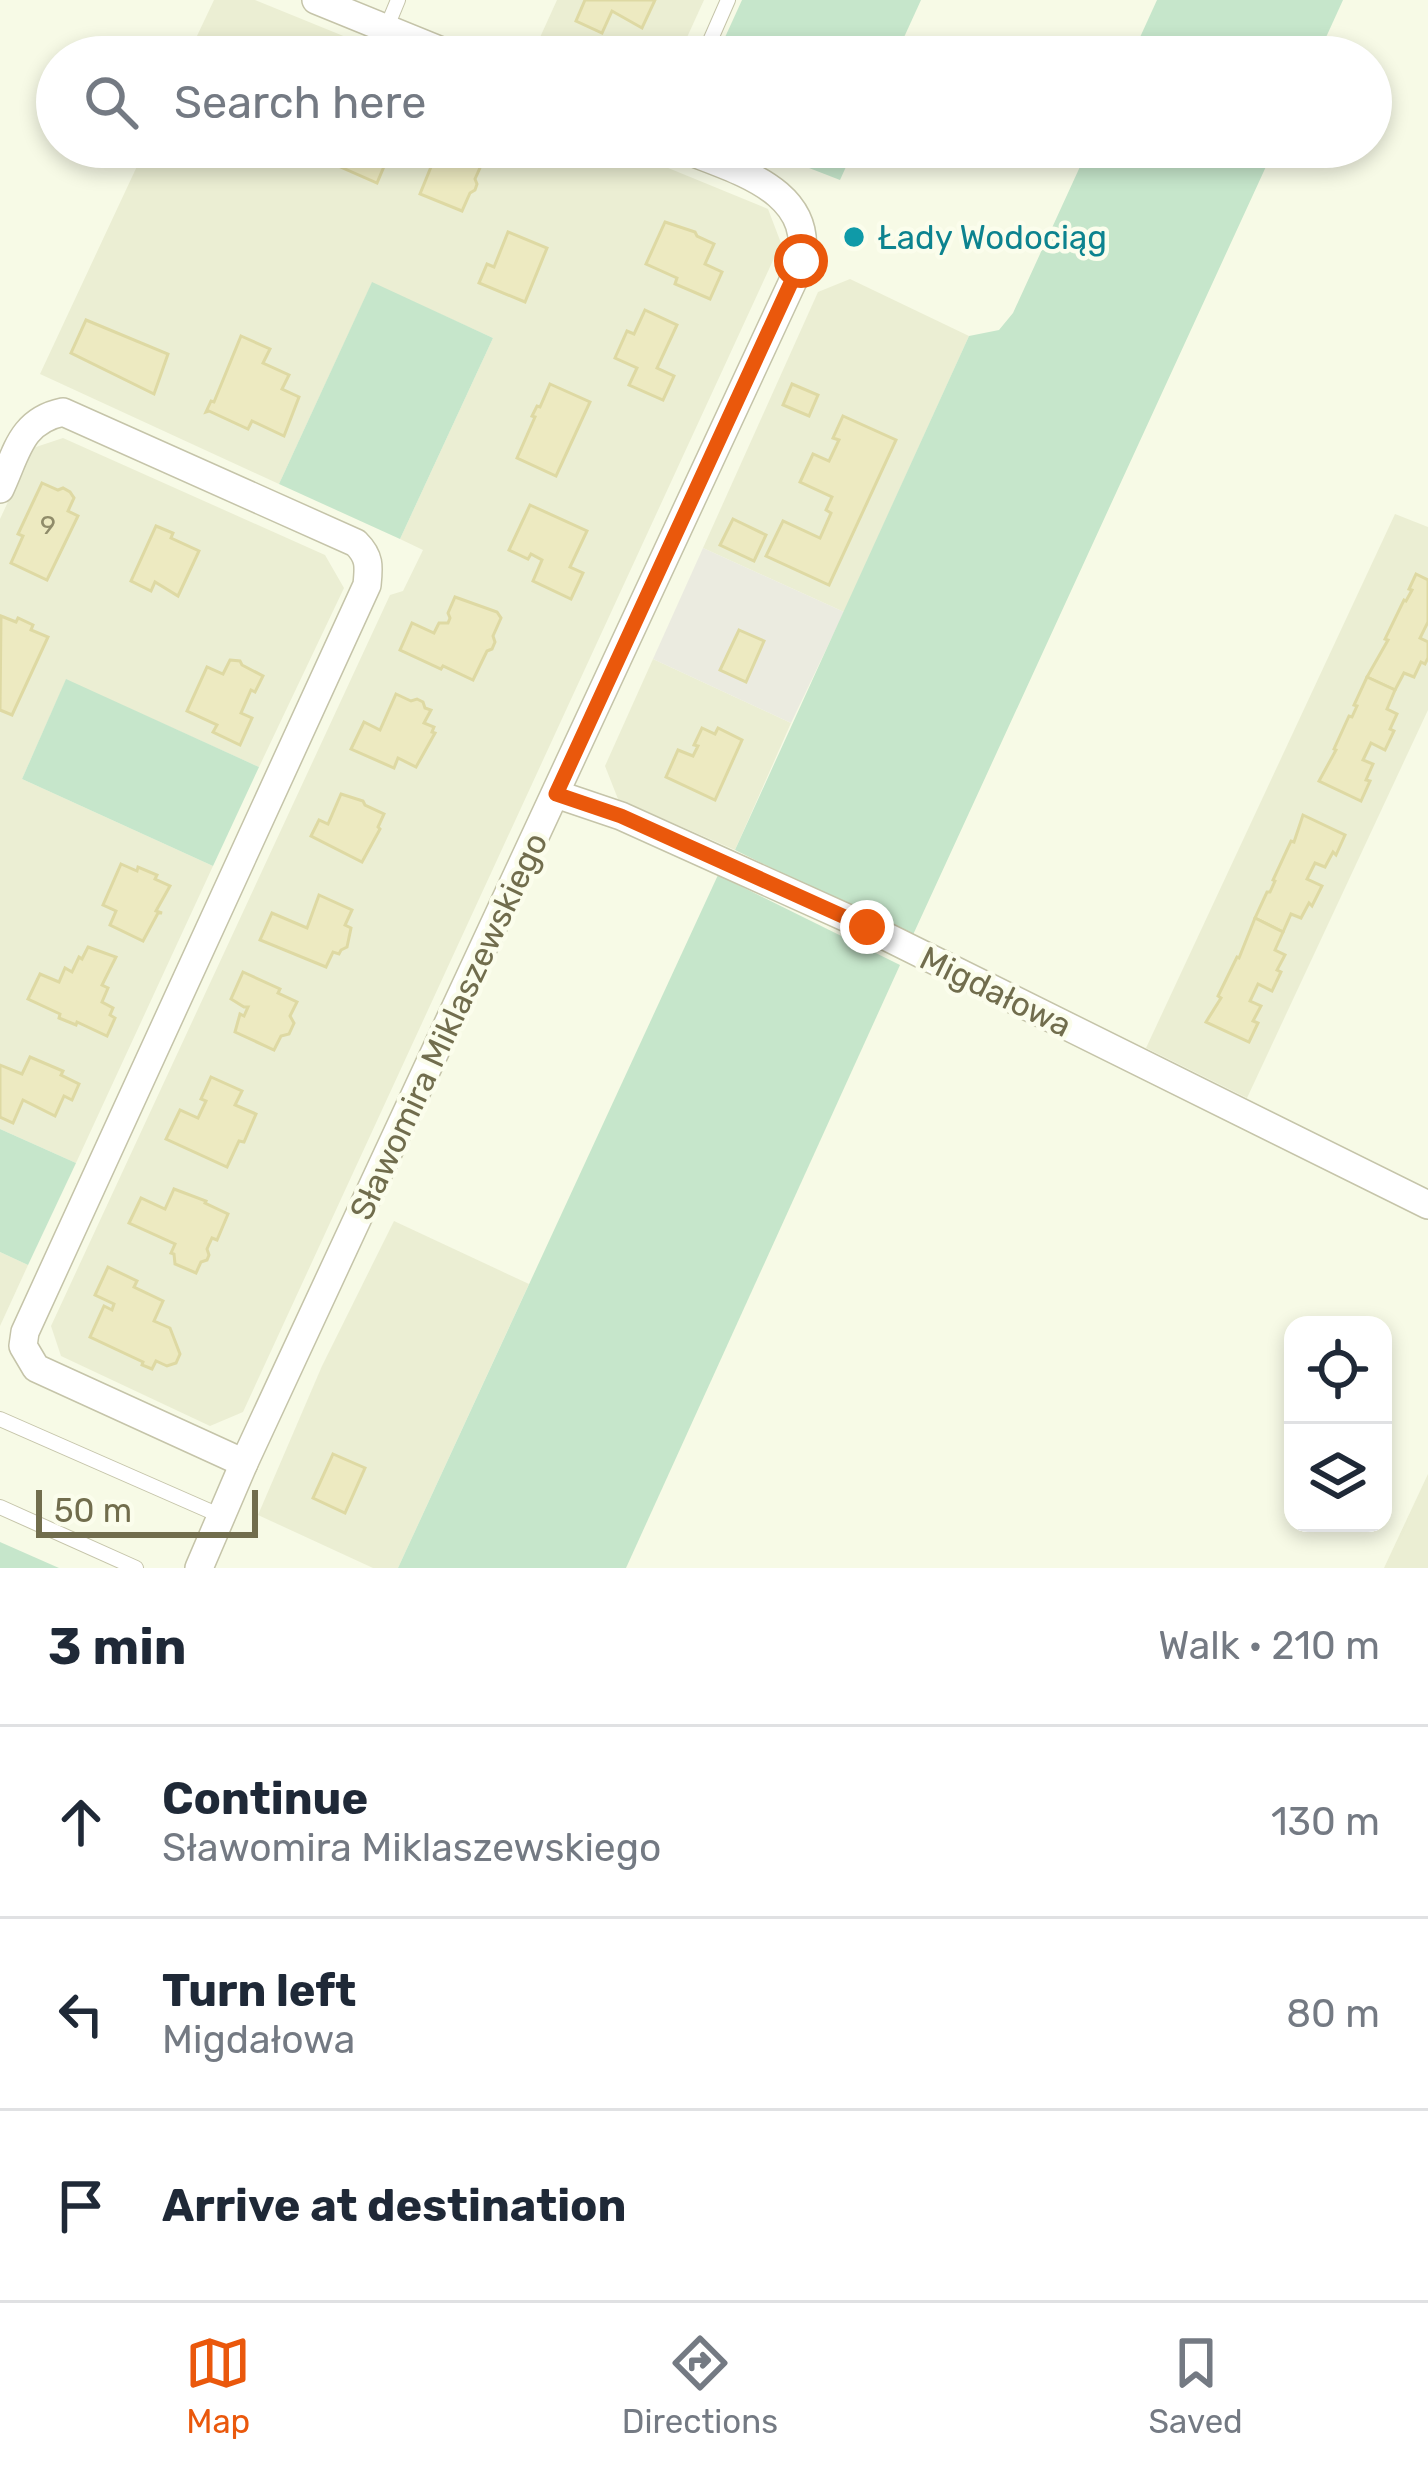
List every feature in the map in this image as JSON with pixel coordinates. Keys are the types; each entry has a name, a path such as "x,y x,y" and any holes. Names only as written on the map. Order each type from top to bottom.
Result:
{"street":[{"path":"316,0 405,36"},
{"name":"Sławomira Miklaszewskiego","path":"199,1568 799,268 803,253 800,224 784,198 771,186 729,168"},
{"path":"0,489 27,431 39,419 63,412 356,543 370,564 367,585 25,1332 23,1346 36,1368 244,1463"},
{"name":"Migdałowa","path":"556,794 621,816 867,927 1428,1205"}],"lane":[{"path":"386,28 398,0"},
{"path":"712,36 728,0"},
{"path":"0,1418 221,1516"},
{"path":"0,1507 136,1568"}],"shaded area":[{"path":"214,0 255,0 343,36 197,36"},
{"path":"557,0 704,0 688,36 541,36"},
{"path":"742,0 921,0 905,36 726,36"},
{"path":"1157,0 1343,0 1327,36 1141,36"},
{"path":"136,168 668,168 768,209 781,243 243,1412 210,1426 61,1356 51,1326 390,595 403,591 423,550 400,539 493,338 372,283 279,484 40,374"},
{"path":"809,168 845,168 840,180"},
{"path":"1079,168 1265,168 912,937 735,850 969,336 999,330 1013,313"},
{"path":"850,279 969,336 844,612 703,548 818,292"},
{"path":"372,282 493,338 400,539 279,484"},
{"path":"63,438 325,555 344,588 259,767 66,680 22,779 213,866 76,1163 0,1129 0,519 33,448"},
{"path":"1395,514 1428,527 1428,710 1247,1098 1146,1048"},
{"path":"703,548 844,612 791,723 653,659"},
{"path":"653,659 791,723 735,850 618,799 605,766"},
{"path":"66,679 259,767 213,866 22,779"},
{"path":"718,875 900,965 626,1568 398,1568"},
{"path":"0,1129 76,1163 28,1265 0,1252"},
{"path":"394,1221 529,1284 398,1568 373,1568 258,1515 322,1366"},
{"path":"0,1252 28,1265 0,1326"},
{"path":"1428,1474 1428,1568 1384,1568"},
{"path":"0,1542 59,1568 0,1568"}],"building":[{"path":"585,0 655,0 642,28 612,11 602,33 576,21"},
{"path":"343,168 383,168 377,183"},
{"path":"431,168 480,168 475,190 462,211 420,194"},
{"path":"665,222 714,244 705,264 722,272 710,299 675,284 677,278 646,264"},
{"name":"Łady Wodociąg","path":"853,228 862,232 855,246 846,242"},
{"path":"508,232 547,248 525,302 479,283 487,264 494,267"},
{"path":"645,310 677,325 657,368 674,376 663,400 629,385 637,368 615,358 627,331 634,334"},
{"path":"86,320 168,354 154,394 71,353"},
{"path":"241,336 270,349 263,363 289,375 282,389 299,397 284,436 252,421 248,429 206,412"},
{"path":"550,384 590,402 556,476 517,458"},
{"path":"792,384 818,395 809,416 783,405"},
{"path":"843,416 896,440 829,585 766,556 783,521 820,538 832,497 800,482 813,454 829,461"},
{"path":"42,483 70,492 74,498 68,511 78,516 47,580 11,563 23,536 18,534"},
{"path":"530,505 587,531 570,567 583,573 571,599 533,581 542,560 509,550"},
{"path":"733,519 766,535 754,561 720,545"},
{"path":"156,526 199,551 178,596 155,582 151,591 131,581"},
{"path":"1416,574 1428,580 1428,622 1420,638 1428,642 1428,658 1414,677 1404,673 1395,690 1367,677"},
{"path":"455,597 497,612 501,618 492,649 473,680 400,650 412,623 434,633 439,623 448,623"},
{"path":"1,616 16,622 18,618 48,637 12,715 0,710"},
{"path":"739,630 764,641 746,682 720,670"},
{"path":"230,660 263,676 241,713 252,718 240,745 213,732 217,725 187,711 207,667 223,674"},
{"path":"1367,677 1395,690 1387,709 1397,714 1385,750 1371,743 1363,760 1373,764 1361,801 1319,781"},
{"path":"396,694 417,699 431,710 424,723 434,727 435,733 416,767 398,758 394,768 351,749 364,722 380,730"},
{"path":"702,728 715,734 718,728 742,740 715,800 666,777 678,750 693,756"},
{"path":"341,794 384,814 362,862 311,836 319,820 328,824"},
{"path":"1303,815 1345,835 1336,855 1333,852 1325,867 1315,863 1307,879 1322,886 1312,906 1309,903 1301,918 1291,914 1283,932 1255,918"},
{"path":"121,864 157,875 155,879 170,886 156,911 162,913 143,941 110,925 116,911 103,905"},
{"path":"319,895 352,910 345,925 351,928 347,947 339,954 333,952 326,967 260,940 272,913 307,928"},
{"path":"1255,918 1283,932 1275,950 1285,955 1272,991 1258,984 1250,1001 1261,1006 1249,1042 1206,1022"},
{"path":"88,947 116,957 102,985 108,988 102,1002 113,1008 110,1015 115,1018 107,1036 59,1018 60,1014 28,999 40,974 59,982 65,968 72,972"},
{"path":"243,972 297,1002 289,1034 281,1036 274,1050 235,1032 240,1014 244,1016 248,1007 231,999"},
{"path":"30,1057 63,1071 61,1075 79,1084 72,1100 64,1096 55,1116 23,1100 13,1123 0,1117 0,1065 22,1074"},
{"path":"211,1077 242,1091 235,1105 256,1114 227,1167 166,1139 180,1110 198,1118"},
{"path":"174,1189 228,1214 196,1273 175,1264 171,1253 175,1244 129,1223 141,1198 165,1209"},
{"path":"108,1267 163,1301 154,1321 170,1328 180,1354 176,1363 167,1366 156,1361 152,1369 90,1337 104,1306 112,1310 114,1304 95,1295"},
{"path":"333,1454 365,1468 345,1513 313,1498"}],"place":[{"name":"Łady Wodociąg","path":"854,237"}],"route":[{"path":"801,261 556,794 621,816 867,927"}]}
